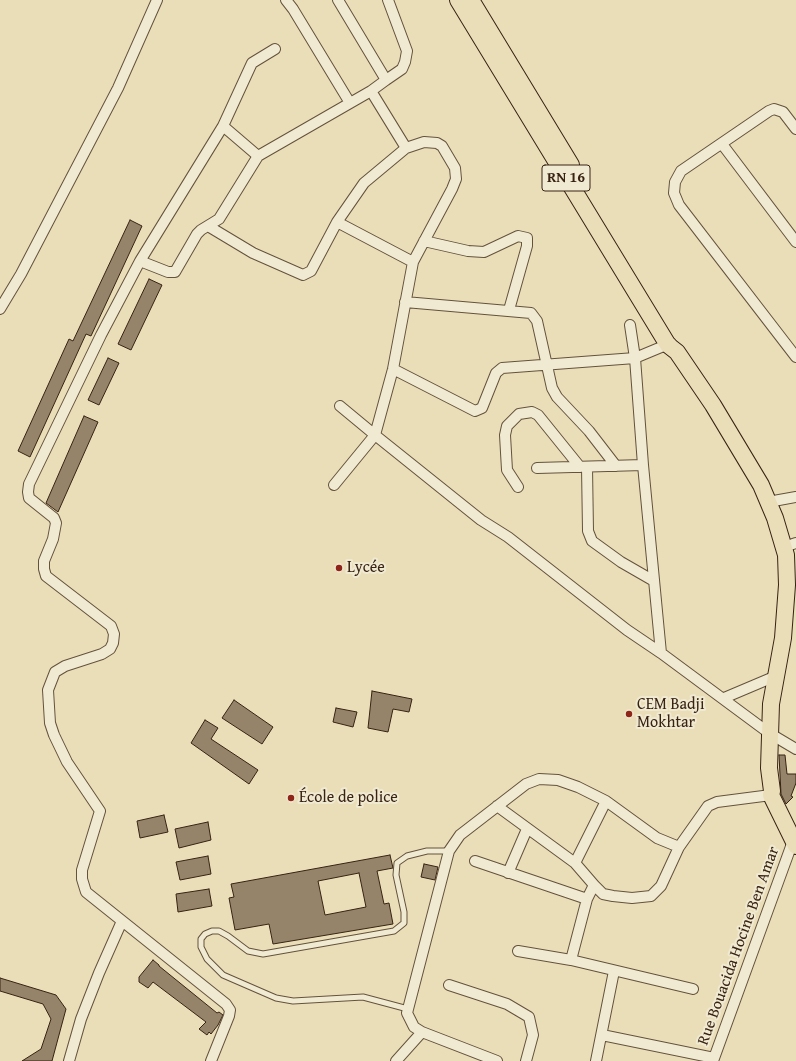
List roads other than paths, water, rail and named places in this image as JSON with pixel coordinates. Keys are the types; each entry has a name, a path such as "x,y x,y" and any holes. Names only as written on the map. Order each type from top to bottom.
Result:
{"main road":[{"name":"RN 16","path":"458,0 673,346 713,405 755,475 790,545 787,568 787,604 769,733 769,768 772,791 771,795 795,844"},
{"name":"RN 16","path":"471,0 673,346"}],"street":[{"path":"0,309 21,274 118,88 157,0"},
{"path":"286,0 350,103"},
{"path":"338,0 386,80"},
{"path":"140,260 168,272 175,272 197,234 219,219 258,156 371,91 402,69 405,62 406,51 388,0"},
{"path":"211,1061 229,1016 230,1010 226,1004 86,892 82,879 82,870 100,811 67,762 54,734 50,723 48,690 56,672 65,666 102,654 110,649 113,643 114,634 111,626 46,576 44,561 53,538 56,522 54,518 33,501 28,492 29,484 100,335 140,260 223,126 252,63 275,49"},
{"path":"371,91 406,148"},
{"path":"796,129 783,112 774,110 769,111 681,171 675,182 674,193 678,205 796,357"},
{"path":"223,126 258,156"},
{"path":"208,226 252,253 303,275 310,271 337,222 364,183 406,148 424,142 437,143 442,146 455,168 456,173 452,189 413,262 394,368 375,435 334,485"},
{"path":"722,144 796,242"},
{"path":"337,222 413,262"},
{"path":"424,241 468,251 484,252 518,236 527,238 527,246 509,310"},
{"path":"405,302 526,311 535,316 552,388 557,397 589,432 616,466"},
{"path":"630,325 635,358 643,465 661,653"},
{"path":"394,368 475,411 482,408 498,370 547,364 635,358 673,346"},
{"path":"340,406 481,520 508,537 627,630 724,698 769,733 796,749"},
{"path":"518,487 507,470 505,435 507,426 519,414 532,412 538,415 583,467 588,531 592,542 621,562 654,581"},
{"path":"537,468 643,465"},
{"path":"768,502 796,497"},
{"path":"724,698 776,676"},
{"path":"497,1061 422,1032 414,1027 407,1011 449,851 460,835 526,784 539,779 558,780 578,787 606,801 657,838 679,847"},
{"path":"496,806 575,863 603,894 632,898 650,896 661,886 679,847 708,806 716,802 771,795"},
{"path":"575,863 606,801"},
{"path":"508,873 527,829"},
{"name":"Rue Bouacida Hocine Ben Amar","path":"713,1060 795,844"},
{"path":"475,861 587,899"},
{"path":"571,960 587,899 594,885"},
{"path":"69,1061 81,1019 122,921"},
{"path":"518,951 571,960 693,989"},
{"path":"596,1061 614,971"},
{"path":"449,985 507,1004 529,1017 533,1035 526,1061"},
{"path":"396,1061 422,1032"},
{"path":"602,1035 713,1060"}],"lane":[{"path":"407,1011 363,997 293,1001 276,998 222,975 207,959 201,947 201,939 205,934 212,931 219,931 248,951 263,954 394,931 404,923 404,912 396,874 397,863 407,856 428,851 449,851"}],"place":[{"name":"Lycée","path":"339,568"},
{"name":"CEM Badji Mokhtar","path":"629,714"},
{"name":"École de police","path":"291,798"}]}
